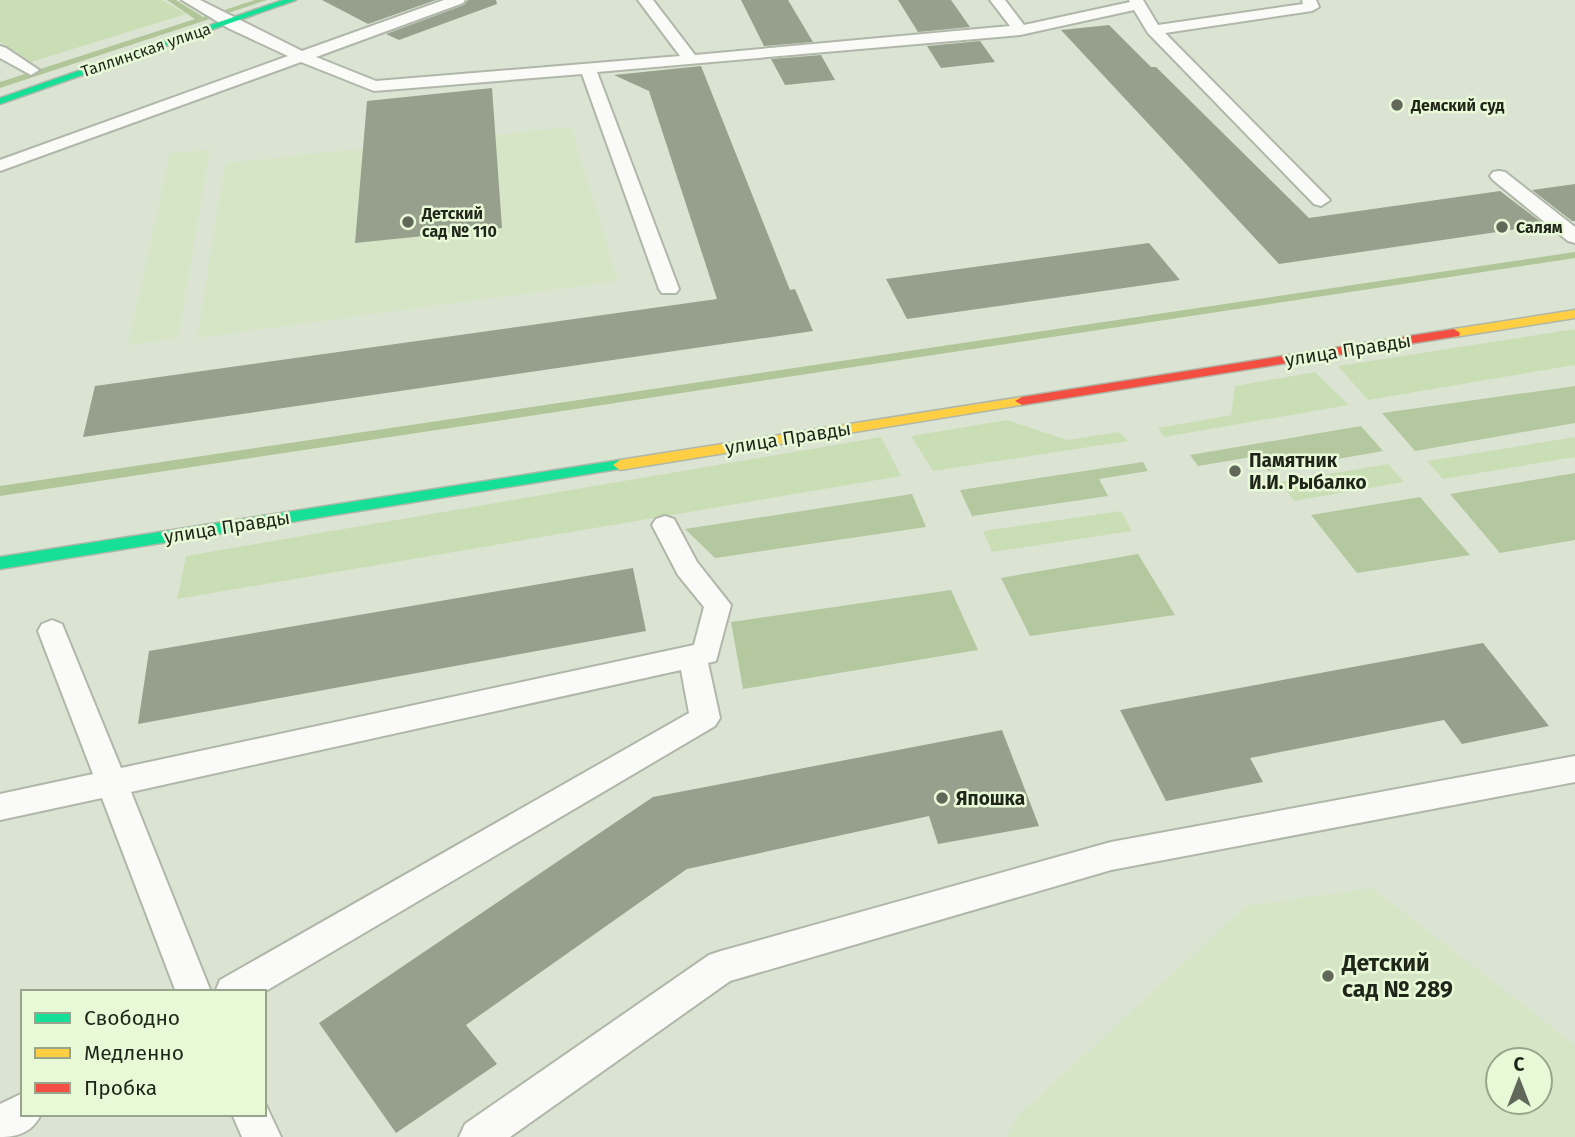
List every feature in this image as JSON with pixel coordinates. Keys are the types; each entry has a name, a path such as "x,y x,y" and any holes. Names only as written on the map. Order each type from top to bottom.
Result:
{"main road":[{"name":"Таллинская улица","path":"0,101 292,0"},
{"name":"улица Правды","path":"0,563 1575,314"}],"lane":[{"path":"189,0 301,58 374,86 1020,30 1137,2 1153,30 1321,200"},
{"path":"0,166 458,0"},
{"path":"645,0 691,60"},
{"path":"997,0 1020,30"},
{"path":"1153,30 1312,6 1309,0"},
{"path":"0,51 31,70"},
{"path":"588,69 669,289"},
{"path":"1499,176 1575,237"},
{"path":"0,807 706,653 718,605 687,568 665,525"},
{"path":"52,631 193,990"},
{"path":"235,990 705,719 693,656"},
{"path":"478,1137 721,967 1111,856 1575,769"},
{"path":"0,1125 21,1113"},
{"path":"252,1116 262,1137"}],"shaded area":[{"path":"0,0 162,0 186,14 31,62 0,42"},
{"name":"Детский сад № 110","path":"571,127 618,281 197,338 225,163"},
{"path":"210,149 178,338 128,345 170,154"},
{"path":"1575,329 1575,365 1368,400 1338,366"},
{"path":"1315,372 1349,405 1164,437 1158,428 1231,415 1235,386"},
{"path":"1575,386 1575,423 1415,451 1382,413"},
{"path":"1007,420 1067,440 1119,432 1128,441 933,471 911,436"},
{"path":"1361,426 1383,451 1268,471 1257,456 1198,466 1190,455"},
{"path":"881,437 901,476 177,599 186,556"},
{"path":"1575,437 1575,457 1443,479 1427,461"},
{"path":"1143,462 1148,471 1099,479 1108,496 972,516 960,490"},
{"path":"1388,464 1404,482 1294,501 1280,482"},
{"path":"1575,473 1575,540 1500,553 1450,494"},
{"path":"912,494 926,527 715,558 685,529"},
{"path":"1420,497 1470,555 1357,573 1311,515"},
{"path":"1121,511 1132,531 992,552 983,531"},
{"path":"1138,554 1175,615 1030,636 1001,578"},
{"path":"951,590 978,650 743,689 731,622"},
{"name":"Детский сад № 289","path":"1372,888 1575,1045 1575,1137 1007,1137 1018,1116 1246,906"}],"building":[{"path":"322,0 436,0 368,24"},
{"path":"468,0 496,0 497,4 399,40 386,34 464,5"},
{"path":"741,0 788,0 813,42 764,46"},
{"path":"898,0 951,0 970,27 918,32"},
{"path":"1109,25 1151,67 1156,67 1309,218 1500,191 1545,225 1279,264 1061,30"},
{"path":"980,41 995,62 941,68 927,46"},
{"path":"821,55 835,80 785,85 771,59"},
{"path":"701,66 790,290 795,289 813,331 83,437 95,386 717,299 649,91 614,75"},
{"path":"492,88 502,228 355,243 367,101"},
{"path":"1575,184 1575,221 1532,190"},
{"path":"1149,243 1180,280 907,319 886,279"},
{"path":"633,568 646,631 138,724 149,651"},
{"path":"1483,643 1549,726 1462,744 1444,720 1250,758 1263,782 1166,801 1120,710"},
{"path":"1002,730 1039,826 938,844 929,816 687,869 466,1025 497,1064 396,1133 319,1023 653,797"}],"waterway":[{"path":"171,0 202,20"},
{"path":"202,20 263,0"},
{"path":"0,85 202,20"},
{"path":"0,491 1575,255"}],"traffic: fast":[{"path":"0,101 292,0"},
{"path":"0,563 620,465"}],"traffic: slow":[{"path":"1454,333 1575,314"},
{"path":"620,465 1022,401"}],"traffic: jam":[{"path":"1022,401 1454,333"}],"place":[{"name":"Демский суд","path":"1397,105"},
{"name":"Детский сад № 110","path":"408,222"},
{"name":"Салям","path":"1502,227"},
{"name":"Памятник И.И. Рыбалко","path":"1235,471"},
{"name":"Япошка","path":"942,798"},
{"name":"Детский сад № 289","path":"1328,976"}]}
